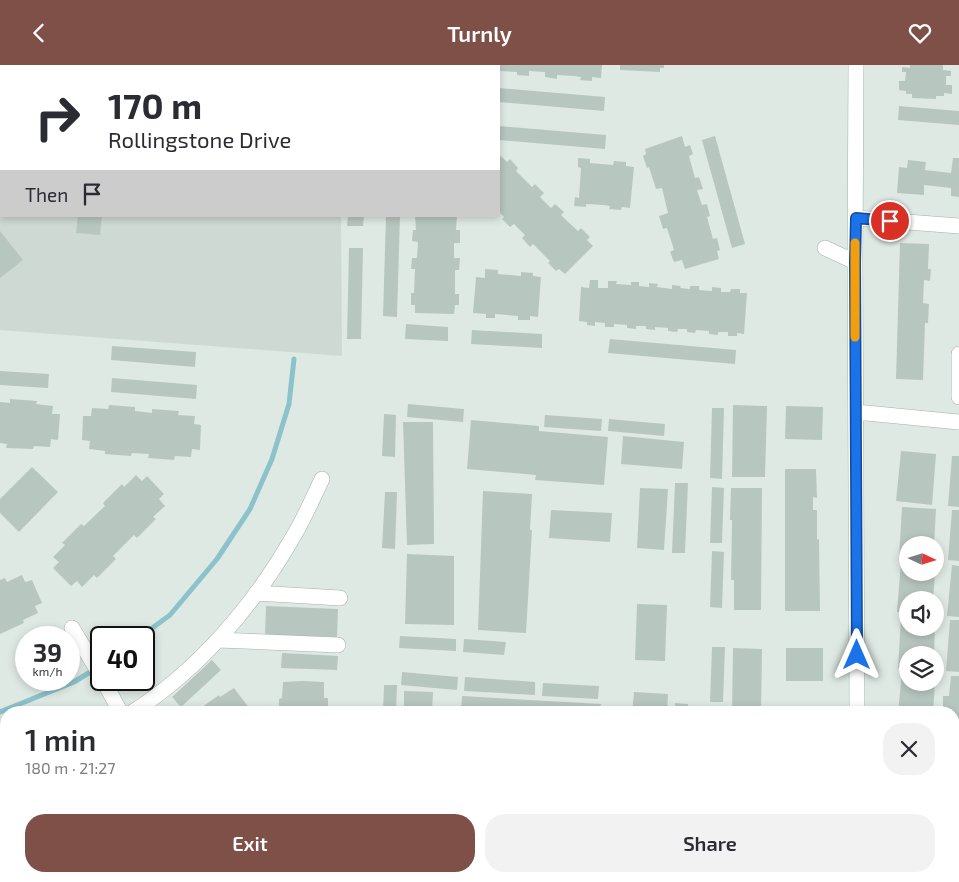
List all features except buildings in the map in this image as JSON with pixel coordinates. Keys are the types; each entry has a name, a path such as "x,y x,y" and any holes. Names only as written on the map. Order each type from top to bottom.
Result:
{"street":[{"path":"856,65 857,706"},
{"path":"856,218 959,226"},
{"path":"825,247 855,262"},
{"path":"959,354 959,397"},
{"path":"856,412 959,422"},
{"path":"140,706 176,679 218,640 265,583 294,536 322,479"},
{"path":"256,593 340,598"},
{"path":"218,640 338,645"},
{"path":"80,641 90,657"},
{"path":"110,691 117,706"}],"shaded area":[{"path":"0,217 341,217 342,356 0,330"}],"waterway":[{"path":"155,626 170,615 217,559 250,509 272,459 289,404 294,359"},
{"path":"15,706 74,682 90,672"}],"slow traffic":[{"path":"855,243 855,337"}],"route":[{"path":"857,655 856,218 890,221"}]}
